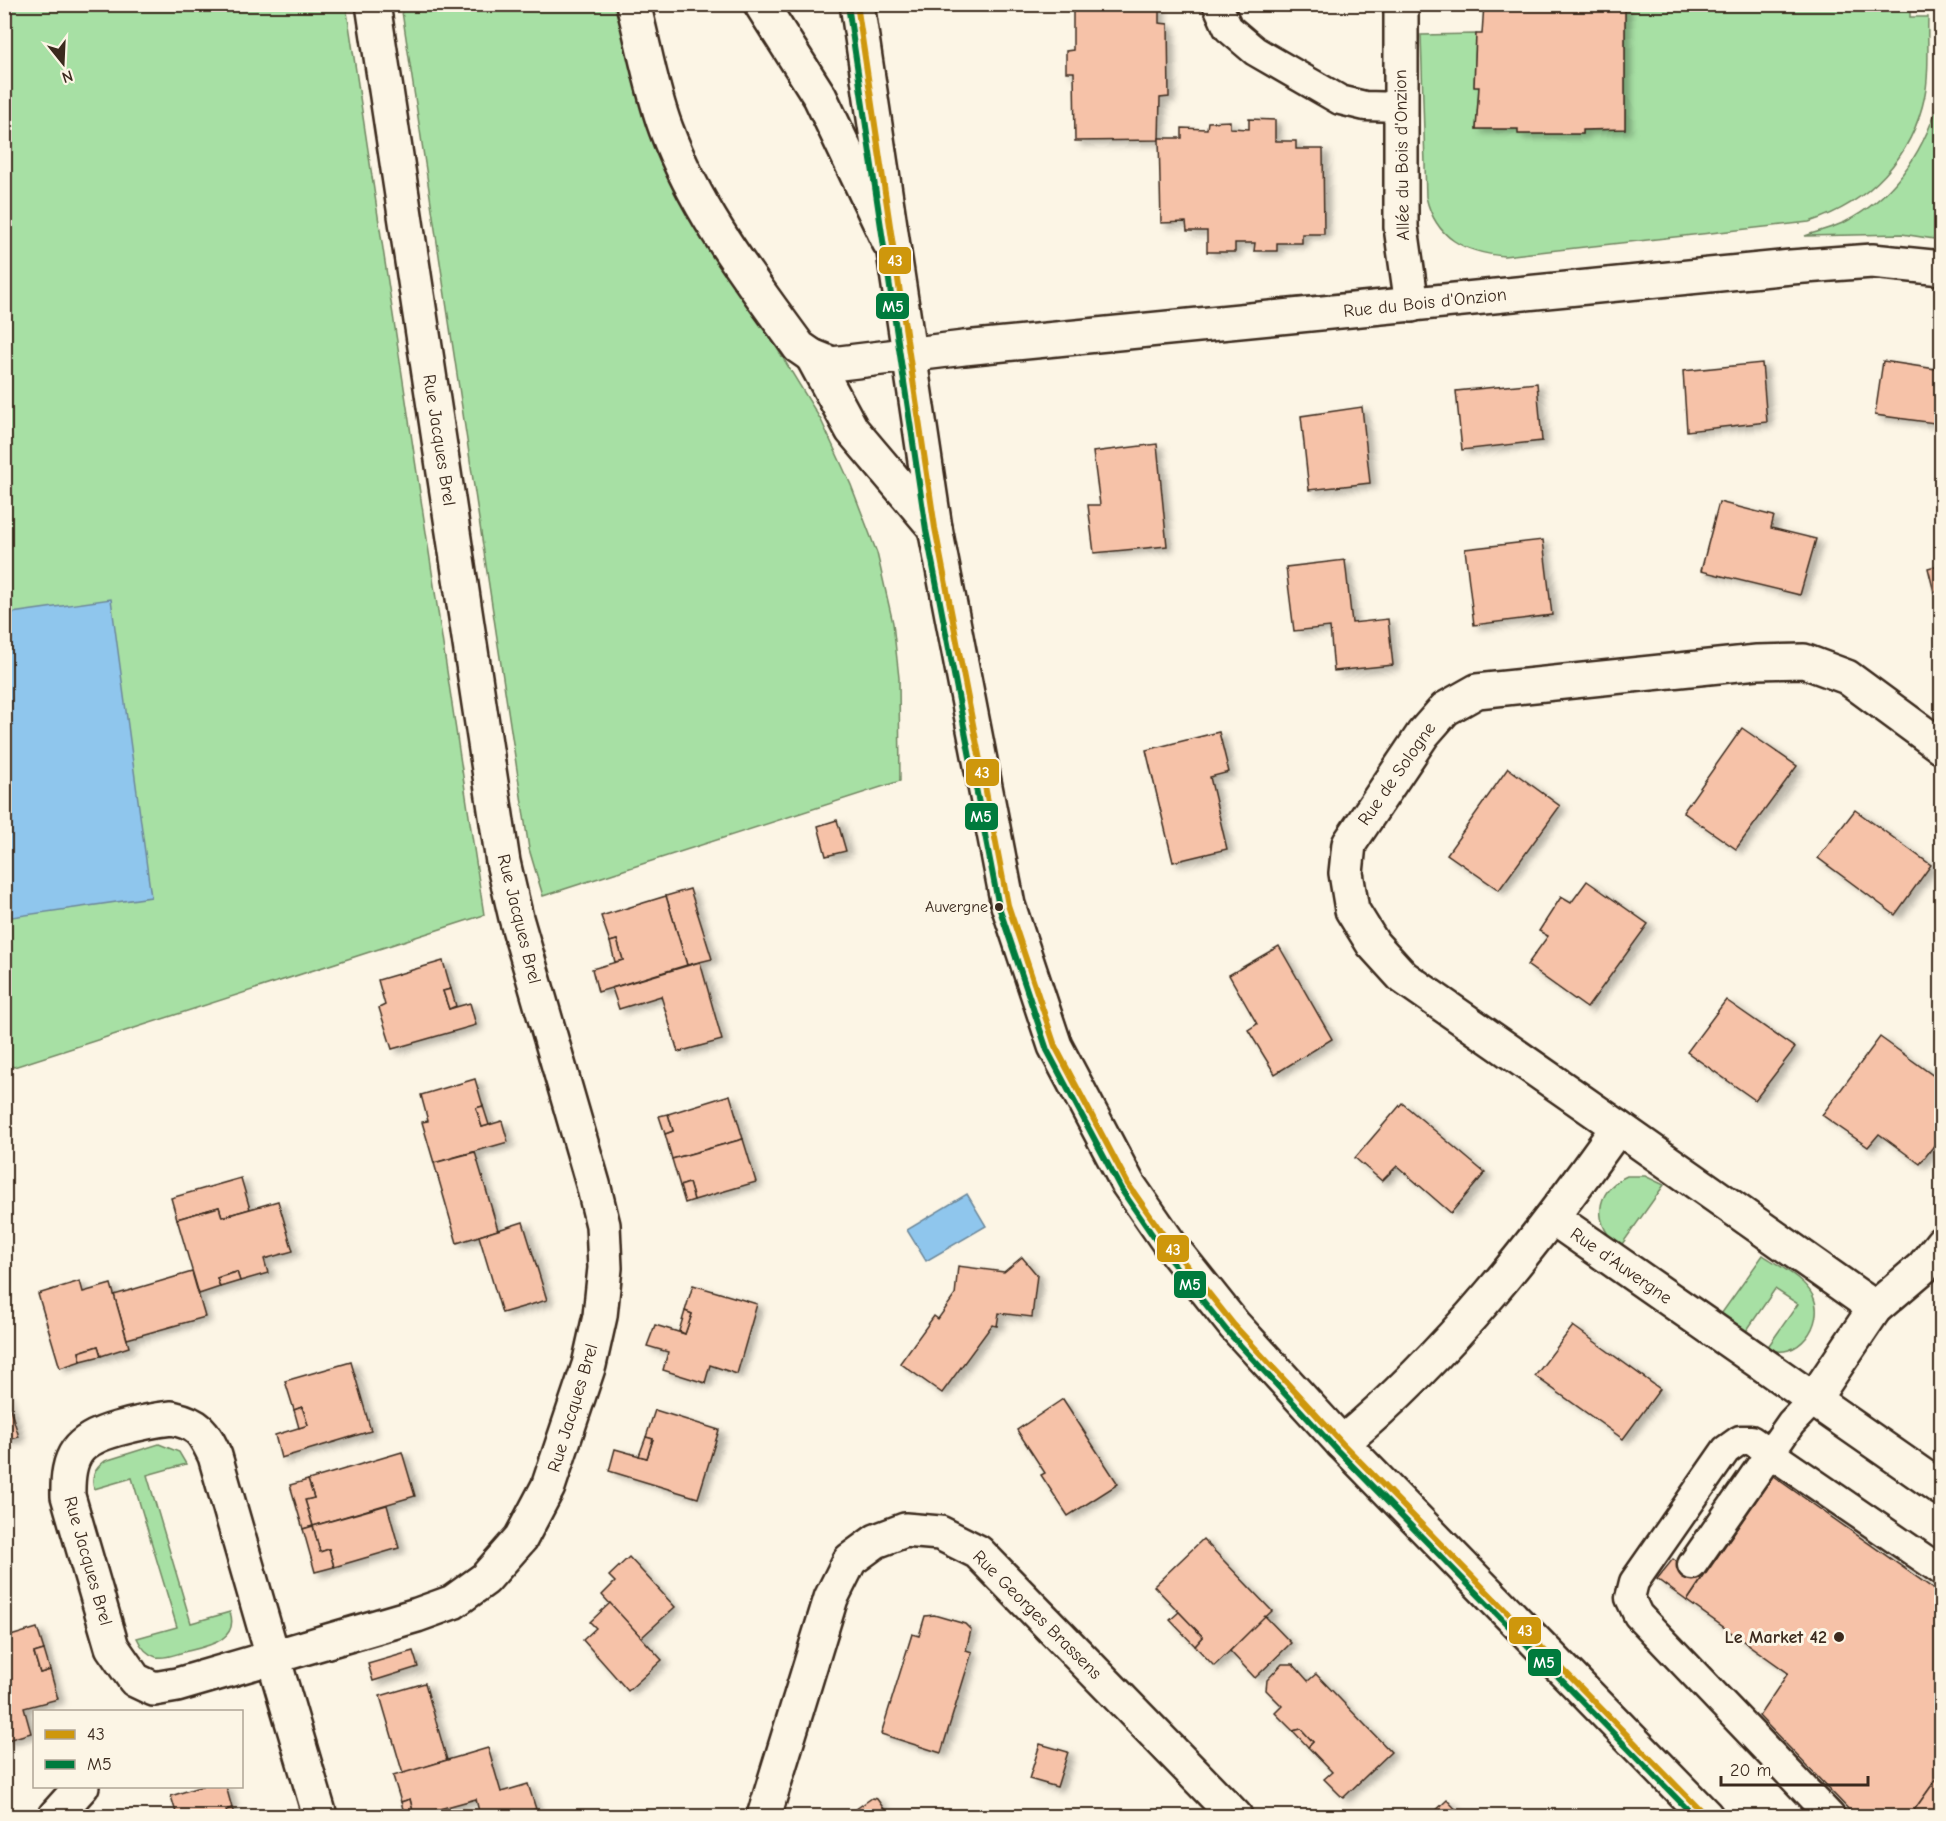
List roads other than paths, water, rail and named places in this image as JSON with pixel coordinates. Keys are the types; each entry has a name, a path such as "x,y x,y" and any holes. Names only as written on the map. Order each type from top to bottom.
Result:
{"street":[{"name":"Rue Jacques Brel","path":"320,1816 273,1657 215,1456 205,1436 193,1423 172,1418 150,1420 92,1436 80,1446 71,1461 68,1497 112,1647 148,1700 177,1685 273,1657 417,1615 453,1602 485,1579 521,1538 548,1487 589,1365 600,1316 605,1268 603,1226 593,1184 516,918 503,862 373,4"},
{"path":"633,4 665,126 684,172 737,263 798,347 812,356 852,430 935,528"},
{"path":"761,4 820,97 895,254"},
{"path":"856,4 935,528 1008,906 1055,1046 1128,1184 1171,1246 1234,1325 1342,1443 1706,1816"},
{"name":"Allée du Bois d'Onzion","path":"1401,4 1401,227 1412,305"},
{"name":"Rue du Bois d'Onzion","path":"812,356 832,364 964,348 1412,305 1593,285 1860,262 1941,268"},
{"name":"Rue de Sologne","path":"1875,1308 1403,977 1372,944 1353,910 1346,873 1349,844 1423,734 1445,708 1477,691 1757,662 1804,661 1847,678 1941,747"},
{"path":"1553,1218 1618,1127"},
{"name":"Rue d'Auvergne","path":"1342,1443 1430,1362 1553,1218 1941,1489"},
{"path":"1813,1400 1875,1308 1923,1267 1941,1243"},
{"name":"Rue Georges Brassens","path":"764,1816 831,1598 850,1560 876,1541 905,1530 940,1533 978,1552 1235,1816"},
{"path":"55,1816 80,1788"}],"lane":[{"path":"1217,4 1228,28 1255,51 1340,100 1365,106 1400,107"},
{"path":"1692,1565 1801,1410 1813,1400"},
{"path":"1830,1816 1638,1615 1630,1598 1634,1582 1726,1450 1740,1440 1751,1440 1941,1571"}],"water":[{"path":"111,599 151,897 5,918 5,614"},
{"path":"967,1194 986,1226 926,1261 907,1230"}],"place":[{"name":"Auvergne","path":"999,907"},
{"name":"Le Market 42","path":"1839,1637"}]}
